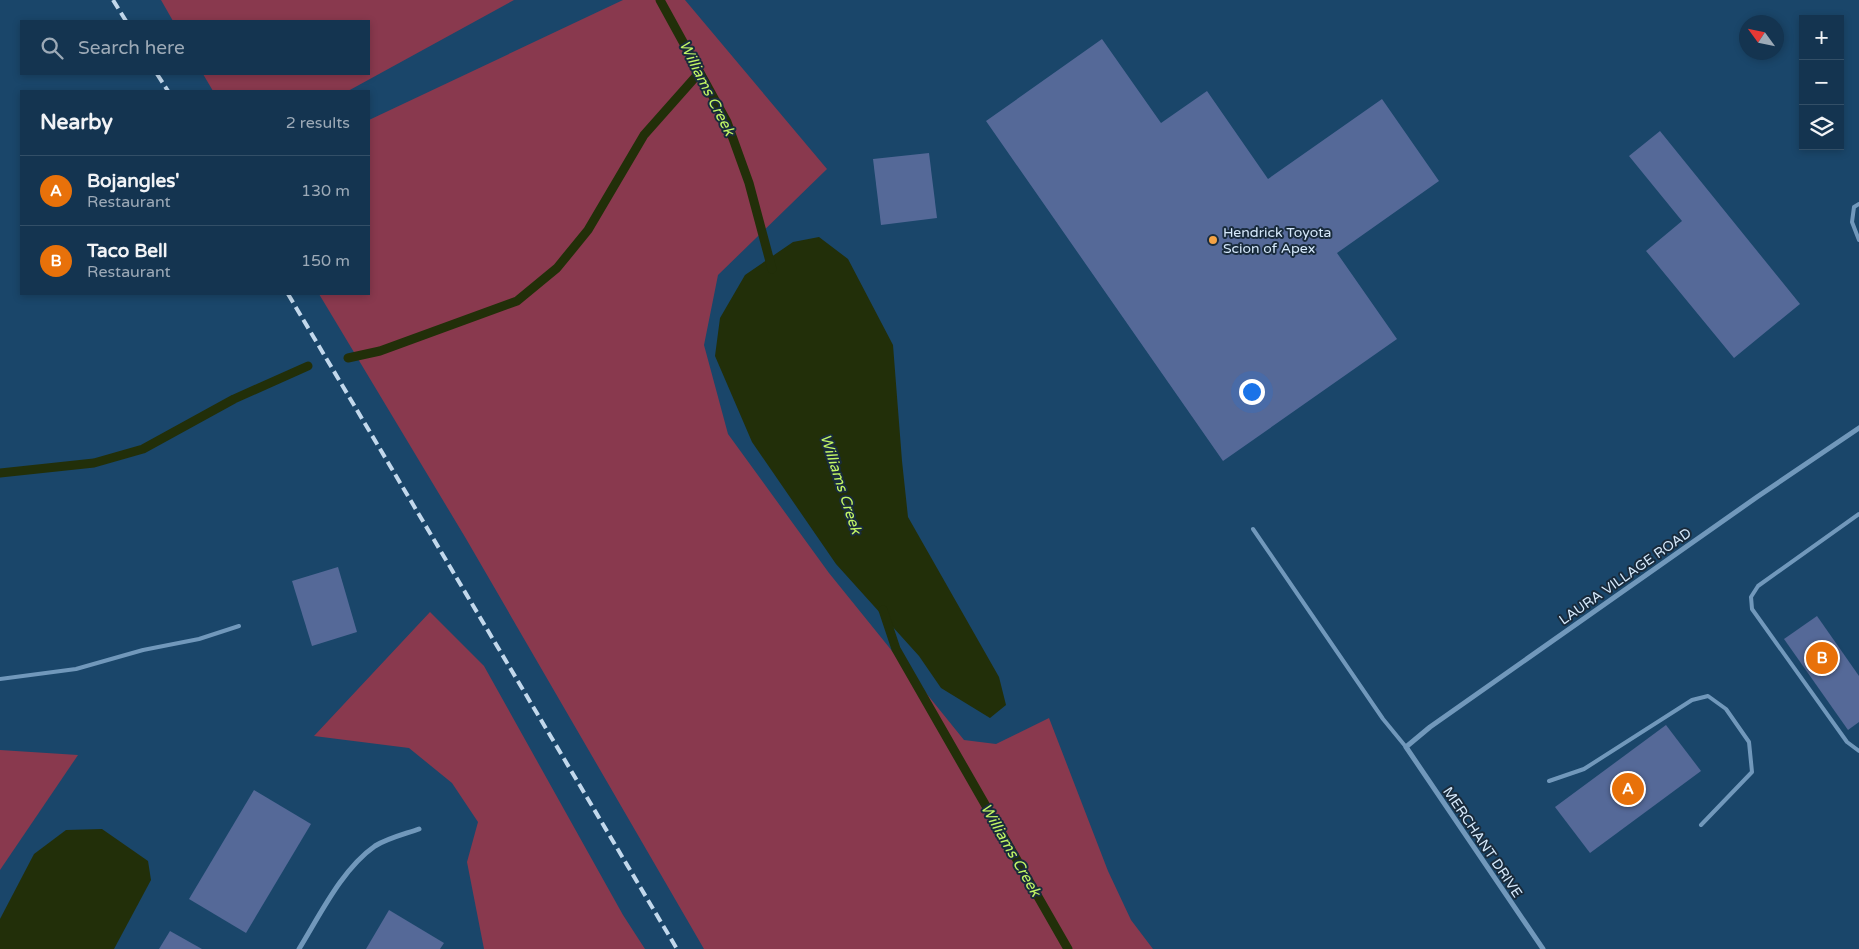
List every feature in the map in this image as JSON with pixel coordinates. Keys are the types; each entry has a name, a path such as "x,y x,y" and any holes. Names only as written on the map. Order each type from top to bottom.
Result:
{"street":[{"name":"LAURA VILLAGE ROAD","path":"1406,747 1430,727 1757,497 1859,428"},
{"name":"MERCHANT DRIVE","path":"1406,747 1543,949"},
{"path":"299,949 330,896 360,858 377,845 419,829"}],"lane":[{"path":"1859,204 1854,207 1852,222 1859,240"},
{"path":"1859,514 1758,586 1751,597 1752,609 1847,742 1859,751"},
{"path":"1253,529 1383,719 1406,747"},
{"path":"0,680 76,669 144,650 199,639 239,626"},
{"path":"1549,781 1584,769 1692,700 1708,696 1726,709 1749,742 1752,772 1701,825"}],"shaded area":[{"path":"161,0 514,0 350,90 212,90 204,75 370,75 370,20 172,20"},
{"path":"623,0 685,0 827,169 718,275 704,345 728,434 829,573 964,740 996,744 1049,718 1108,871 1131,920 1153,949 704,949 465,537 320,295 370,295 370,120"},
{"path":"430,612 484,666 623,915 645,949 484,949 467,862 478,822 452,783 409,748 314,736"},
{"path":"0,750 78,755 0,870"}],"water":[{"path":"819,237 848,259 893,345 908,517 999,677 1006,705 990,718 941,688 919,656 836,564 752,442 715,356 720,318 745,275 793,242"},
{"path":"102,829 148,861 151,880 114,949 0,949 0,919 34,854 66,830"}],"building":[{"name":"Hendrick Toyota Scion of Apex","path":"1102,39 1161,123 1207,91 1268,179 1382,99 1439,181 1337,253 1397,339 1223,461 986,121"},
{"path":"1660,131 1800,304 1734,358 1646,251 1682,221 1629,156"},
{"path":"929,153 937,218 881,225 873,159"},
{"path":"338,567 357,632 312,646 292,581"},
{"path":"1817,616 1859,676 1859,722 1848,730 1784,639"},
{"path":"1666,725 1701,771 1590,853 1555,807"},
{"path":"254,790 311,824 246,933 189,899"},
{"path":"389,910 444,943 440,949 366,949"},
{"path":"170,931 202,949 159,949"}],"waterway":[{"name":"Williams Creek","path":"660,0 727,122 749,183 772,269"},
{"path":"348,358 380,351 517,301 557,268 588,230 644,135 699,73"},
{"path":"0,473 94,463 143,449 234,399 308,366"},
{"name":"Williams Creek","path":"883,610 896,649 1068,949"}],"railway":[{"path":"113,0 125,20"},
{"path":"158,75 167,90"},
{"path":"289,295 677,949"}],"place":[{"name":"Hendrick Toyota Scion of Apex","path":"1213,240"},
{"name":"Taco Bell","path":"1822,658"},
{"name":"Bojangles'","path":"1628,789"}]}
